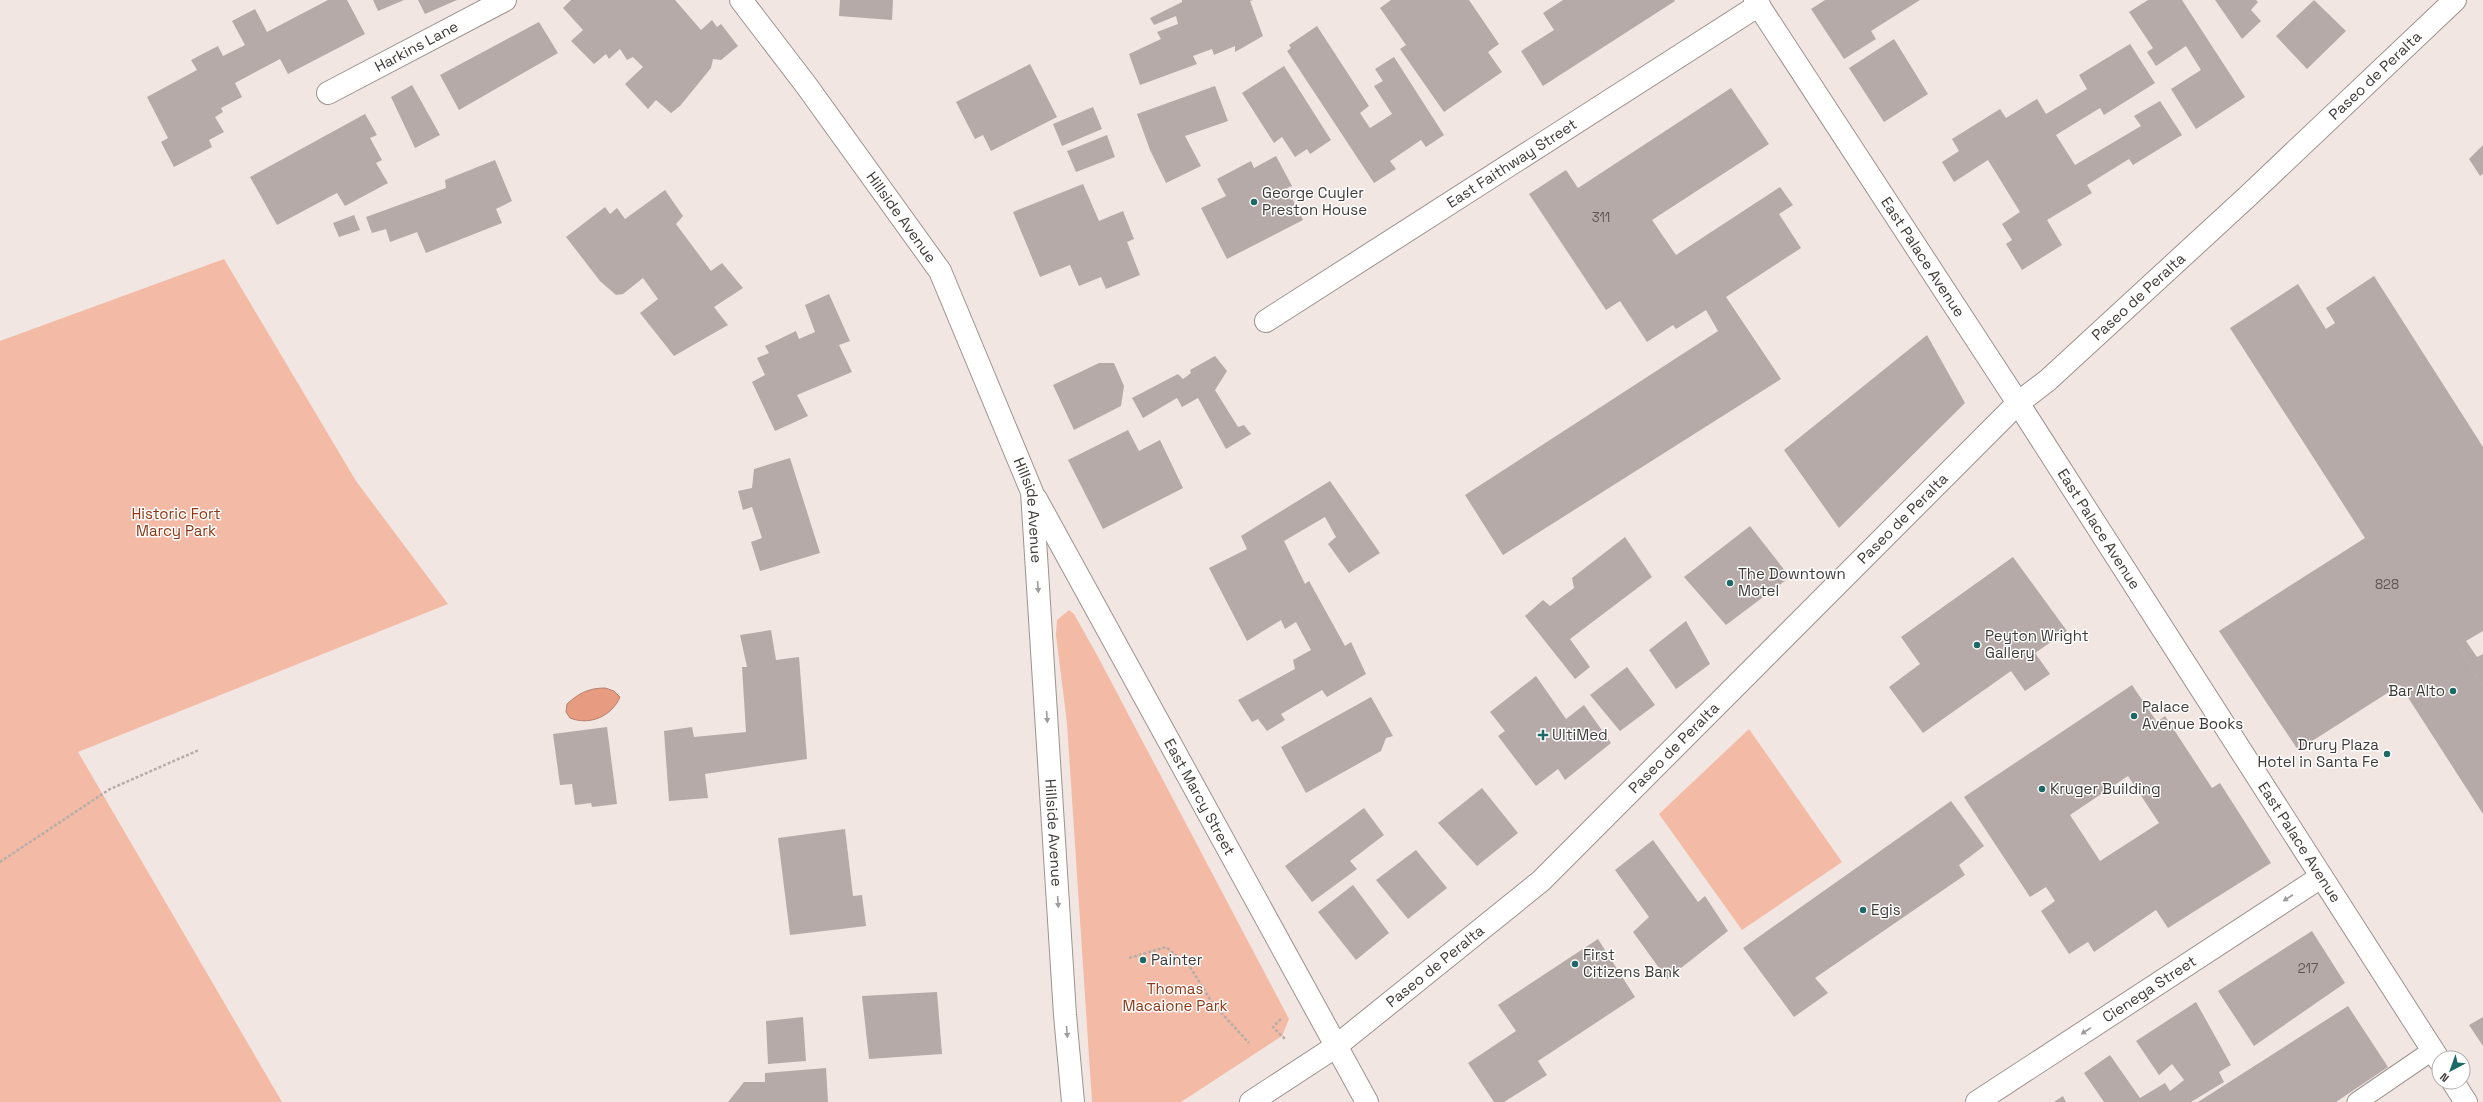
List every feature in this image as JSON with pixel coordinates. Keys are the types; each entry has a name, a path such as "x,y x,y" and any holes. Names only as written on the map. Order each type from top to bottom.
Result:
{"street":[{"name":"Harkins Lane","path":"328,93 505,0"},
{"name":"Hillside Avenue","path":"741,0 806,85 940,271 1032,492 1065,1015 1073,1102"},
{"name":"Paseo de Peralta","path":"1251,1102 1335,1046 1541,881 2018,403 2048,380 2237,206 2455,0"},
{"name":"East Palace Avenue","path":"1757,3 2018,403 2433,1050"},
{"name":"East Faithway Street","path":"1266,321 1757,3"},
{"name":"East Marcy Street","path":"1032,492 1367,1102"},
{"name":"Cienega Street","path":"1977,1102 2321,877"},
{"path":"2458,1090 2466,1102"}],"lane":[{"path":"2357,1102 2431,1058"}],"path":[{"path":"2460,650 2483,688"},
{"path":"0,862 110,789 199,750"},
{"path":"1128,958 1166,947 1190,967 1213,1004 1249,1043"},
{"path":"1281,1019 1273,1027 1285,1039"}],"green space":[{"name":"Historic Fort Marcy Park","path":"224,259 356,481 448,604 78,752 282,1102 0,1102 0,341"},
{"name":"Thomas Macaione Park","path":"1069,610 1074,614 1097,655 1289,1019 1282,1036 1181,1102 1092,1102 1067,723 1056,635 1057,620"},
{"path":"1749,729 1842,862 1742,930 1659,814"}],"shaded area":[{"path":"605,688 614,691 620,697 612,709 600,718 592,720 585,721 570,718 566,712 567,704 571,700 589,690"}],"building":[{"path":"328,0 347,0 365,34 288,74 280,59 235,83 242,97 221,108 223,112 215,117 224,132 209,140 212,147 174,167 161,142 168,138 147,97 197,70 191,60 218,46 223,56 245,45 232,21 255,9 267,32"},
{"path":"373,0 404,0 378,11"},
{"path":"418,0 457,0 425,14"},
{"path":"571,0 675,0 701,30 712,20 717,27 721,24 738,46 721,60 713,59 711,68 680,106 671,113 656,100 648,109 625,84 643,67 633,57 627,60 620,49 609,59 606,54 594,64 571,41 583,30 563,8"},
{"path":"840,0 893,0 892,20 839,16"},
{"path":"1182,0 1253,0 1250,1 1263,36 1235,52 1235,46 1214,55 1212,49 1193,56 1197,64 1140,85 1129,54 1161,39 1157,32 1178,24 1176,16 1154,25 1150,18 1182,2"},
{"path":"1391,0 1469,0 1499,44 1488,52 1502,72 1444,112 1400,49 1406,45 1380,8"},
{"path":"1563,0 1675,1 1543,86 1521,51 1554,30 1543,13"},
{"path":"1825,0 1920,0 1871,31 1876,39 1844,59 1811,9"},
{"path":"2148,0 2182,0 2245,97 2196,129 2171,89 2201,70 2186,46 2156,66 2147,52 2153,48 2129,12"},
{"path":"2215,0 2256,0 2258,2 2251,10 2261,21 2242,39"},
{"path":"2314,0 2346,31 2307,69 2276,36"},
{"path":"539,22 558,53 459,110 440,75"},
{"path":"1317,26 1369,106 1360,113 1370,128 1392,114 1374,86 1383,81 1375,69 1394,57 1444,135 1426,147 1421,140 1390,161 1396,169 1374,183 1287,51 1291,48 1289,45"},
{"path":"1894,39 1928,94 1884,122 1849,68"},
{"path":"2130,44 2155,83 2104,115 2100,108 2056,135 2075,165 2141,126 2134,116 2160,101 2182,135 2133,165 2129,159 2087,185 2092,193 2047,220 2062,245 2022,270 2006,244 2012,240 2002,224 2020,212 1988,160 1954,182 1942,162 1959,151 1952,139 2000,109 2006,118 2037,99 2046,114 2087,89 2079,75"},
{"path":"1030,64 1057,117 991,151 983,135 975,139 956,102"},
{"path":"1284,66 1331,140 1310,154 1307,149 1295,157 1282,137 1274,143 1242,93"},
{"path":"412,85 440,135 415,148 391,97"},
{"path":"1215,86 1228,121 1185,136 1201,166 1166,183 1150,150 1137,114"},
{"path":"1731,88 1769,144 1652,220 1676,255 1780,187 1793,205 1779,214 1801,248 1726,297 1781,379 1503,555 1465,495 1718,331 1706,310 1676,329 1673,325 1647,342 1620,301 1606,310 1529,194 1566,170 1578,188"},
{"path":"1093,107 1102,129 1062,146 1053,124"},
{"path":"365,114 377,135 370,138 382,160 376,163 388,183 345,206 337,193 277,225 250,177"},
{"path":"1107,135 1115,157 1076,172 1067,151"},
{"path":"2483,145 2483,174 2480,176 2469,159"},
{"name":"George Cuyler Preston House","path":"1276,156 1292,186 1287,188 1303,220 1227,259 1201,208 1226,196 1217,179 1251,161 1254,168"},
{"path":"495,160 512,201 496,209 502,223 426,253 417,232 390,242 386,229 372,233 366,217 446,188 445,180"},
{"path":"1083,184 1099,221 1123,211 1134,239 1127,242 1140,275 1106,289 1101,277 1079,286 1070,265 1040,277 1013,212"},
{"path":"665,190 683,216 676,224 711,271 722,263 743,288 714,307 728,325 674,356 640,313 658,299 643,278 623,294 616,295 600,281 566,237 605,207 610,214 617,208 625,219"},
{"path":"354,215 360,230 339,237 333,223"},
{"name":"Drury Plaza Hotel in Santa Fe","path":"2374,276 2483,447 2483,631 2466,641 2477,657 2483,654 2483,814 2400,685 2298,750 2219,631 2365,538 2230,328 2298,284 2326,329 2335,323 2326,308"},
{"path":"829,294 850,341 839,345 852,372 797,395 808,416 775,431 752,382 765,375 757,358 769,353 765,346 796,331 799,339 815,332 805,305"},
{"path":"1927,335 1965,403 1839,528 1784,450"},
{"path":"1215,356 1227,371 1215,390 1238,427 1244,425 1251,434 1226,449 1198,398 1182,407 1177,398 1143,418 1132,398 1178,374 1183,379 1191,373 1190,370"},
{"path":"1099,363 1114,363 1124,386 1121,406 1074,430 1053,385"},
{"path":"1128,430 1139,451 1160,440 1183,488 1103,529 1068,460"},
{"path":"790,458 820,553 760,571 751,542 762,538 752,507 743,510 738,491 752,488 754,469"},
{"path":"1330,481 1380,553 1349,573 1328,544 1336,537 1325,517 1284,541 1305,584 1309,581 1345,646 1351,642 1366,674 1327,697 1322,690 1281,714 1285,720 1267,731 1258,719 1252,722 1238,700 1295,669 1293,660 1311,650 1296,622 1285,629 1281,620 1247,641 1209,568 1247,549 1241,536"},
{"path":"1750,526 1790,577 1726,625 1684,577"},
{"path":"1625,537 1652,577 1570,639 1590,667 1575,679 1525,616 1543,600 1550,606 1574,588 1572,578"},
{"name":"Peyton Wright Gallery","path":"2013,557 2067,631 2035,653 2050,674 2025,691 2011,671 1923,733 1889,687 1920,664 1901,637"},
{"path":"1686,621 1710,664 1676,689 1649,650"},
{"path":"771,630 776,660 799,657 807,759 705,774 708,798 669,801 664,731 692,727 694,737 746,732 742,667 747,667 740,635"},
{"path":"1627,667 1655,705 1620,731 1590,695"},
{"path":"1536,676 1566,719 1584,705 1611,743 1565,780 1558,769 1536,786 1498,736 1505,731 1490,712"},
{"path":"2132,685 2157,722 2165,716 2212,788 2220,783 2271,863 2168,928 2156,910 2094,952 2088,942 2069,954 2041,911 2055,901 2046,887 2030,897 1964,797","holes":["2128,776 2159,823 2100,861 2070,815"]},
{"path":"1371,697 1393,736 1386,738 1381,751 1306,793 1281,747"},
{"path":"607,727 617,804 592,807 591,803 575,805 572,784 560,785 553,734"},
{"path":"1482,788 1518,833 1477,866 1438,823"},
{"path":"1951,801 1984,846 1959,865 1965,875 1815,978 1828,993 1794,1017 1743,948"},
{"path":"1364,808 1384,835 1350,861 1357,869 1312,902 1285,866"},
{"path":"845,829 853,896 862,895 866,926 790,935 778,838"},
{"path":"1653,840 1698,902 1705,896 1728,931 1667,979 1633,932 1649,917 1615,870"},
{"path":"1416,850 1447,888 1408,919 1376,880"},
{"path":"1353,885 1389,933 1356,960 1318,912"},
{"path":"2312,931 2345,983 2254,1046 2218,991"},
{"path":"1598,939 1635,997 1538,1061 1547,1075 1504,1102 1494,1102 1468,1063 1516,1031 1498,1005"},
{"path":"937,992 942,1054 869,1059 862,996"},
{"path":"2196,1002 2231,1065 2219,1072 2224,1082 2191,1102 2104,1102 2084,1073 2110,1055 2140,1098 2165,1083 2170,1091 2184,1080 2172,1064 2159,1075 2136,1041"},
{"path":"2348,1006 2388,1067 2336,1102 2198,1102"},
{"path":"803,1017 806,1061 768,1064 766,1021"},
{"path":"2483,1017 2483,1046 2469,1025"},
{"path":"826,1068 828,1102 728,1102 744,1082 765,1082 765,1073"},
{"path":"2063,1096 2066,1102 2054,1102"}],"place":[{"name":"George Cuyler Preston House","path":"1254,202"},
{"name":"The Downtown Motel","path":"1730,583"},
{"name":"Peyton Wright Gallery","path":"1977,645"},
{"name":"Bar Alto","path":"2453,691"},
{"name":"Palace Avenue Books","path":"2134,716"},
{"name":"UltiMed","path":"1543,735"},
{"name":"Drury Plaza Hotel in Santa Fe","path":"2387,754"},
{"name":"Kruger Building","path":"2042,789"},
{"name":"Egis","path":"1863,910"},
{"name":"Painter","path":"1143,960"},
{"name":"First Citizens Bank","path":"1575,964"}]}
